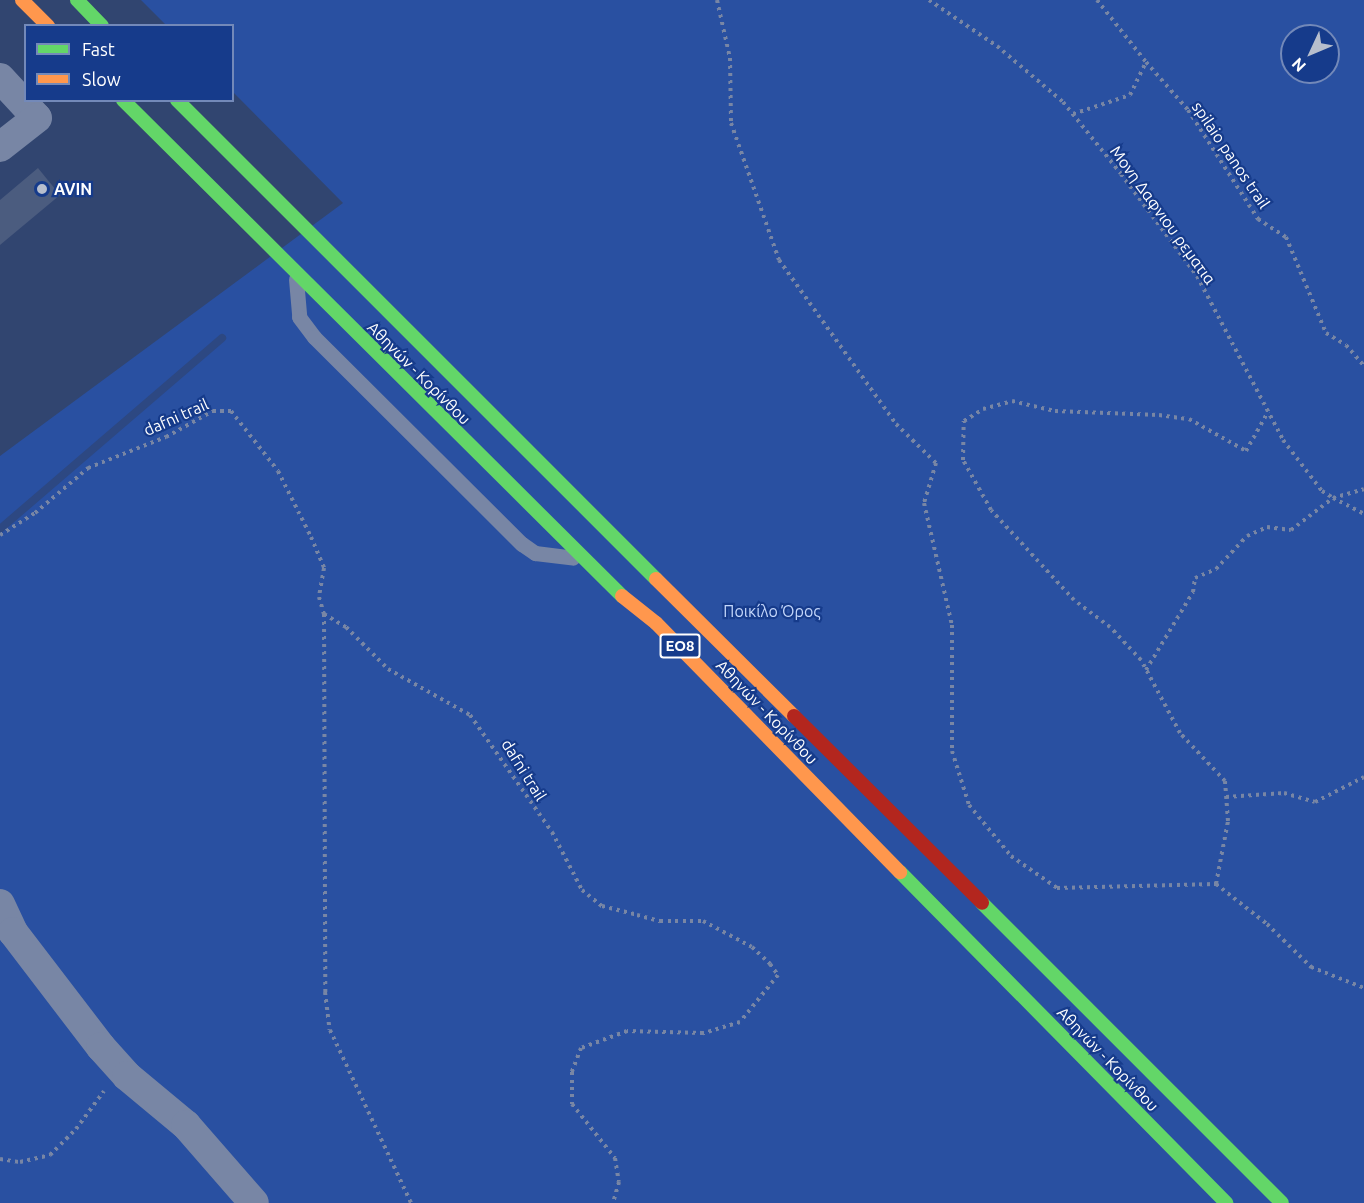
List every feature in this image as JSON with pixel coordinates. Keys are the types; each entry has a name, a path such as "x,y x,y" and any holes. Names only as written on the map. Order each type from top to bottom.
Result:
{"highway":[{"path":"22,0 46,24"},
{"path":"77,0 100,24"},
{"name":"Αθηνών - Κορίνθου","path":"125,102 582,559 656,622 1226,1203"},
{"name":"Αθηνών - Κορίνθου","path":"179,102 1282,1203"}],"street":[{"path":"0,78 36,117 0,147"},
{"path":"0,904 13,932 120,1068 186,1125 254,1203"}],"lane":[{"path":"296,273 299,317 323,345 522,544 535,553 582,559"}],"path":[{"path":"717,0 730,58 731,123 779,260 896,424 936,463 924,503 952,625 952,751 969,805 1011,856 1057,888 1216,884 1268,924 1311,967 1364,988"},
{"name":"Μονη Δαφνιου ρεματια","path":"929,0 997,46 1073,114 1197,276 1268,412 1322,491 1333,498"},
{"name":"spilaio panos trail","path":"1097,0 1188,110 1258,219 1286,237 1326,333 1346,345 1364,366"},
{"path":"1073,114 1130,95 1146,62"},
{"path":"1216,884 1228,821 1225,781 1180,733 1146,670 1110,627 1074,600 991,510 963,460 964,422 982,409 1012,401 1055,411 1159,415 1189,419 1246,451 1268,412"},
{"name":"dafni trail","path":"0,536 35,513 88,468 166,438 213,411 231,411 278,471 311,537 324,568 319,597 324,614 346,627 388,669 470,715 552,832 582,890 602,906 660,921 704,921 723,929 752,947 777,975 741,1022 720,1030 627,1031 581,1048 572,1072 572,1104 615,1158 619,1182 613,1203"},
{"path":"1146,670 1193,592 1195,578 1216,569 1247,536 1267,527 1291,530 1333,498 1364,489"},
{"path":"1333,498 1364,514"},
{"path":"324,614 325,992 330,1030 411,1203"},
{"path":"1226,797 1284,793 1315,802 1364,777"},
{"path":"0,1159 20,1162 50,1155 76,1129 120,1068"}],"green space":[{"name":"Ποικίλο Όρος","path":"141,0 1364,0 1364,1203 0,1203 0,456 343,203 234,93 234,24 165,24"}],"building":[{"path":"38,168 60,195 0,245 0,200"}],"waterway":[{"path":"0,529 222,338"}],"traffic: fast":[{"path":"77,0 100,24"},
{"path":"125,102 622,596"},
{"path":"179,102 656,579"},
{"path":"900,872 1226,1203"},
{"path":"982,903 1282,1203"}],"traffic: slow":[{"path":"22,0 46,24"},
{"path":"656,579 794,716"},
{"path":"622,596 656,623 900,872"}],"traffic: jam":[{"path":"794,716 982,903"}],"place":[{"name":"AVIN","path":"42,189"}]}
